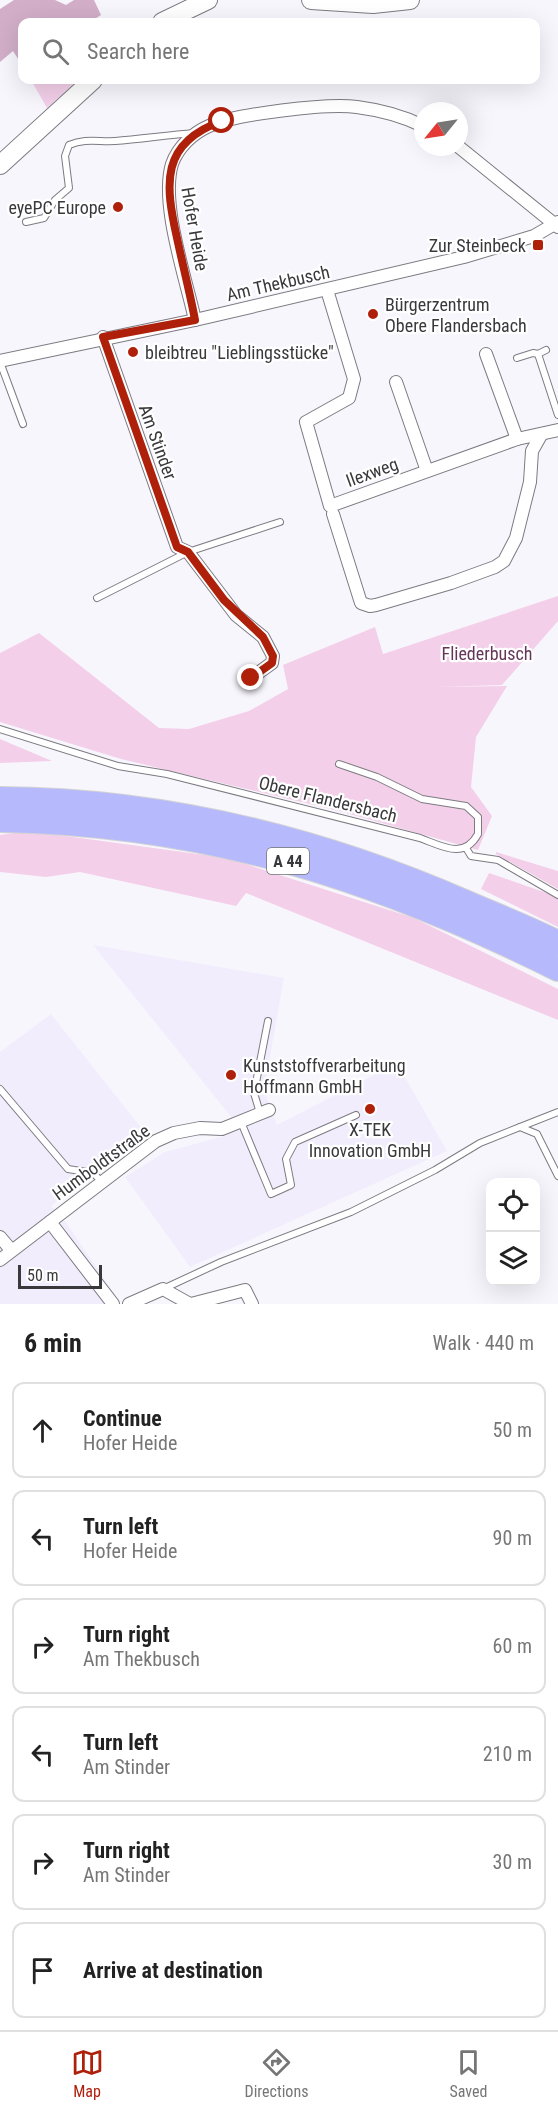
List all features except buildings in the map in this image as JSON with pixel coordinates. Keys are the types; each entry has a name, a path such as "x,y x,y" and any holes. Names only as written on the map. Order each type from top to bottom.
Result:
{"highway":[{"name":"A 44","path":"0,799 83,801 162,810 276,834 344,854 424,885 558,944"},
{"name":"A 44","path":"0,820 84,823 161,832 264,854 329,872 425,906 558,969"}],"main road":[{"path":"170,18 208,0"},
{"path":"311,0 373,4 410,0"},
{"path":"0,165 89,84"}],"street":[{"name":"Hofer Heide","path":"195,320 168,192 169,176 176,154 198,132 222,121 338,106 374,110 414,123"},
{"path":"468,154 557,224"},
{"name":"Am Thekbusch","path":"0,361 103,337 195,320 489,251 534,236 557,224"},
{"path":"327,290 354,379 349,398 306,422 331,510 361,603 365,606 398,598 495,567 504,561 511,552 530,482 532,451 542,435"},
{"name":"Am Stinder","path":"103,337 177,547 188,552 224,600 268,646 272,663 251,678"},
{"path":"486,354 517,439"},
{"name":"Ilexweg","path":"396,382 427,471"},
{"name":"Ilexweg","path":"331,510 427,471 517,439 558,430"},
{"name":"Humboldtstraße","path":"0,1260 156,1141 174,1132 200,1128 222,1129 265,1112"},
{"path":"50,1222 113,1304"},
{"path":"0,1237 11,1250"},
{"path":"129,1304 163,1289 190,1304 245,1290 252,1304"}],"lane":[{"path":"26,222 44,218 56,200 69,188 65,156 69,146 80,141 98,138 112,141 198,132"},
{"path":"517,358 546,350"},
{"path":"538,354 558,415"},
{"path":"0,361 22,424"},
{"path":"97,598 188,552 280,522"},
{"name":"Obere Flandersbach","path":"0,729 118,766 167,774 409,835 456,850 466,848 476,839 480,828 477,817 470,809 457,804 422,799 376,777 339,764"},
{"path":"466,848 471,856 498,860 558,895"},
{"path":"265,1112 254,1094 268,1021"},
{"path":"0,1089 68,1169 93,1173 101,1181"},
{"path":"163,1289 221,1262 351,1212 435,1170 480,1143 558,1112"},
{"path":"241,1122 271,1194 291,1185 286,1159 296,1142 356,1115"},
{"path":"520,1127 537,1134 558,1176"}],"shaded area":[{"path":"14,0 55,0 66,5 74,0 94,0 101,15 96,18 18,18 18,59 13,51 0,62 0,9"},
{"path":"93,945 284,978 264,1090 277,1125 397,1063 447,1151 190,1267 125,1177 165,1152 228,1135 232,1118"},
{"path":"51,1014 146,1134 51,1206 65,1221 120,1302 117,1304 0,1304 0,1052"}],"green space":[{"path":"33,84 74,84 47,108"},
{"name":"Fliederbusch","path":"558,596 558,621 502,685 437,687 507,686 476,737 471,787 492,816 478,850 339,811 121,759 0,722 0,653 39,633 159,728 189,729 249,711 288,689 283,665 375,627 383,654"},
{"path":"0,739 52,761 0,763"},
{"path":"29,831 227,858 414,918 558,989 558,1020 246,893 236,906 80,872 46,877 0,872 0,835"},
{"path":"496,852 558,871 558,889 496,854"},
{"path":"489,873 558,897 558,927 481,889"}],"place":[{"name":"eyePC Europe","path":"118,207"},
{"name":"Zur Steinbeck","path":"538,245"},
{"name":"Bürgerzentrum Obere Flandersbach","path":"373,314"},
{"name":"bleibtreu \"Lieblingsstücke\"","path":"133,352"},
{"name":"Kunststoffverarbeitung Hoffmann GmbH","path":"231,1075"},
{"name":"X-TEK Innovation GmbH","path":"370,1109"}],"route":[{"path":"222,121 190,138 176,154 169,176 170,206 195,320 103,337 131,422 177,547 188,552 236,615 263,637 273,656 272,663 251,678"}]}
